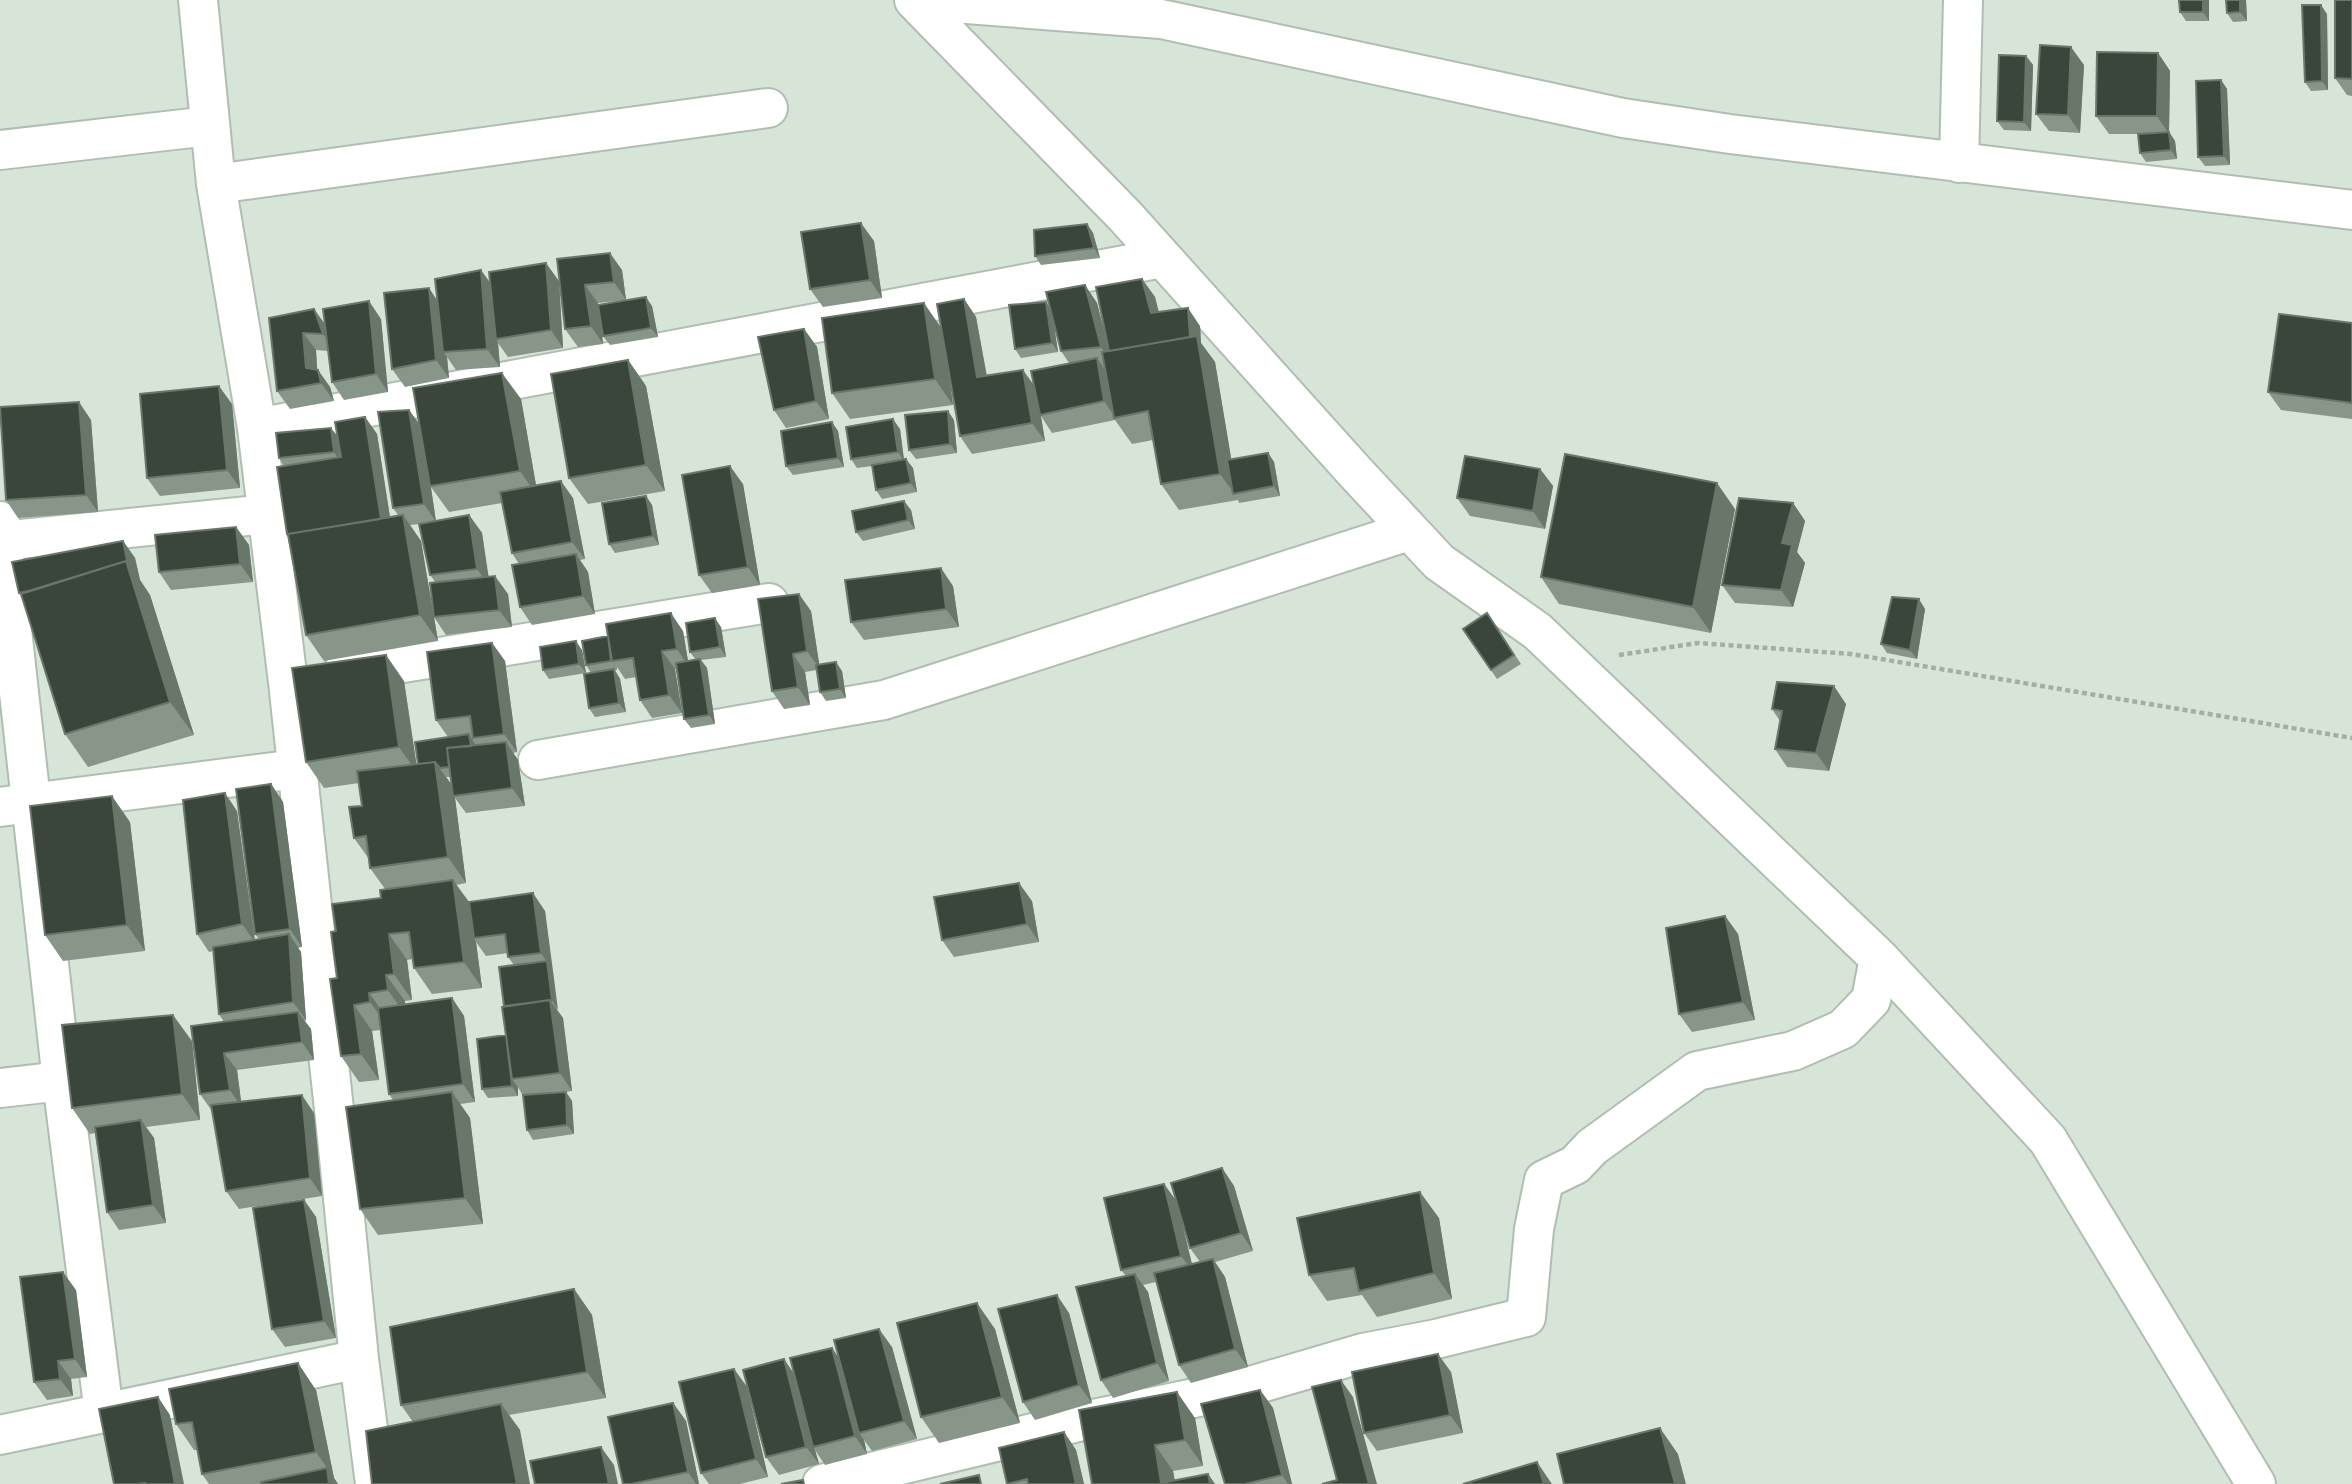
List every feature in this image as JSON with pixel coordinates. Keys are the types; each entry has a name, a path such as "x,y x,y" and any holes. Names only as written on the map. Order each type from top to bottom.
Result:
{"street":[{"path":"198,0 216,184 257,428 268,514 359,1359 375,1484"},
{"path":"914,0 1161,19 1623,118 1959,163 2352,210"},
{"path":"914,0 1125,216 1439,562 1538,631 1879,958 2048,1140 2256,1484"},
{"path":"1959,163 1963,0"},
{"path":"216,184 768,107"},
{"path":"0,150 209,126"},
{"path":"257,428 1162,258"},
{"path":"104,1413 62,1081 16,804 1,534 268,514"},
{"path":"538,760 884,700 1409,531"},
{"path":"288,682 769,603"},
{"path":"16,804 297,769"},
{"path":"822,1484 1074,1423 1247,1387 1363,1353 1437,1339 1526,1317 1534,1229 1544,1180 1576,1165 1592,1147 1697,1072 1793,1051 1843,1029 1871,1000 1879,958"},
{"path":"0,1088 62,1081"},
{"path":"0,1434 359,1359"}],"path":[{"path":"1570,663 1698,643 1851,654 2352,738"}],"building":[{"path":"2179,0 2203,0 2203,12 2180,12"},
{"path":"2226,0 2240,0 2240,12 2227,13"},
{"path":"2335,0 2352,0 2352,79 2335,78"},
{"path":"2302,5 2321,5 2322,81 2305,82"},
{"path":"2040,45 2071,47 2068,115 2036,114"},
{"path":"2097,52 2158,53 2157,116 2096,116"},
{"path":"1999,55 2026,56 2024,122 1997,121"},
{"path":"2221,80 2224,156 2198,157 2196,81"},
{"path":"2169,132 2171,150 2140,153 2138,134"},
{"path":"861,223 870,280 810,289 801,232"},
{"path":"1087,224 1094,248 1035,256 1034,230"},
{"path":"610,253 614,282 585,285 591,326 565,329 557,259"},
{"path":"546,263 551,330 496,339 489,272"},
{"path":"481,270 487,349 443,352 435,279"},
{"path":"1142,279 1151,313 1188,308 1190,337 1109,351 1096,287"},
{"path":"1085,285 1101,347 1061,351 1046,292"},
{"path":"429,288 436,360 392,369 384,293"},
{"path":"646,297 651,328 603,336 598,305"},
{"path":"964,299 977,377 1023,370 1032,423 960,436 937,304"},
{"path":"369,301 376,374 332,382 323,309"},
{"path":"1046,302 1052,343 1015,349 1009,305"},
{"path":"924,303 935,379 832,393 822,318"},
{"path":"314,309 323,334 303,333 306,368 318,370 321,383 277,391 269,318"},
{"path":"2279,314 2352,323 2352,403 2268,392"},
{"path":"804,329 816,401 774,410 758,337"},
{"path":"1197,336 1220,474 1161,484 1148,411 1114,418 1102,352"},
{"path":"1097,358 1104,401 1040,415 1031,371"},
{"path":"628,360 646,465 569,478 551,374"},
{"path":"502,373 520,471 430,486 413,388"},
{"path":"219,386 227,470 147,478 140,394"},
{"path":"79,402 86,495 6,500 0,407"},
{"path":"409,410 424,504 393,508 378,412"},
{"path":"948,411 950,444 909,450 905,415"},
{"path":"365,417 381,519 287,534 277,467 341,457 335,422"},
{"path":"893,419 898,452 851,459 846,427"},
{"path":"832,422 838,458 786,466 781,431"},
{"path":"331,428 334,452 279,458 276,433"},
{"path":"1268,453 1274,486 1233,494 1227,460"},
{"path":"1565,454 1717,483 1693,607 1541,577"},
{"path":"1465,456 1540,469 1533,511 1457,498"},
{"path":"906,459 911,483 876,490 872,465"},
{"path":"730,466 748,567 699,575 682,475"},
{"path":"561,481 572,542 512,553 500,492"},
{"path":"646,496 653,536 609,544 602,503"},
{"path":"1739,498 1793,503 1782,543 1792,545 1781,590 1722,585"},
{"path":"904,501 908,520 856,532 852,511"},
{"path":"403,515 420,615 306,635 288,534"},
{"path":"469,515 477,569 430,575 419,524"},
{"path":"236,527 240,564 159,572 155,535"},
{"path":"123,541 128,565 126,561 19,593 12,562"},
{"path":"576,554 583,596 520,607 512,565"},
{"path":"126,561 170,702 65,734 21,594"},
{"path":"941,568 946,609 851,622 845,580"},
{"path":"495,576 499,610 434,617 430,583"},
{"path":"799,594 807,651 793,654 798,687 772,691 758,599"},
{"path":"1892,597 1919,599 1910,650 1881,644"},
{"path":"671,613 677,649 662,651 669,695 640,700 633,658 612,661 606,624"},
{"path":"1487,613 1514,655 1491,670 1463,629"},
{"path":"715,618 720,647 690,652 686,623"},
{"path":"608,636 611,661 586,665 582,641"},
{"path":"576,641 579,664 543,670 540,647"},
{"path":"492,643 504,734 473,738 470,716 436,720 427,652"},
{"path":"386,655 399,747 306,762 292,668"},
{"path":"700,659 709,715 684,719 676,663"},
{"path":"836,662 840,689 820,692 816,665"},
{"path":"614,669 619,703 589,708 584,674"},
{"path":"1777,682 1834,686 1816,753 1775,749 1782,711 1772,709"},
{"path":"469,734 471,746 447,748 449,767 440,768 435,762 418,764 415,742"},
{"path":"506,742 512,788 453,796 447,748"},
{"path":"435,762 448,857 370,868 366,836 354,838 349,807 362,806 357,771"},
{"path":"271,784 290,929 255,934 236,789"},
{"path":"225,793 242,924 197,934 183,800"},
{"path":"112,796 127,925 45,935 30,806"},
{"path":"453,880 464,962 414,968 409,932 389,934 394,974 386,975 388,990 369,993 370,1002 354,1005 361,1054 341,1056 330,979 337,978 331,932 336,931 332,904 381,898 380,890"},
{"path":"1019,883 1027,924 942,940 934,897"},
{"path":"533,893 541,953 508,957 505,934 474,938 469,902"},
{"path":"1725,916 1743,1002 1679,1014 1666,928"},
{"path":"289,934 293,1002 219,1014 213,947"},
{"path":"547,961 552,1000 504,1006 499,967"},
{"path":"452,998 463,1084 389,1094 378,1008"},
{"path":"550,1000 560,1073 512,1079 502,1007"},
{"path":"298,1012 302,1042 224,1053 230,1090 200,1094 191,1026"},
{"path":"173,1015 182,1094 72,1108 62,1025"},
{"path":"506,1035 512,1086 482,1089 477,1039"},
{"path":"452,1092 465,1198 360,1209 346,1107"},
{"path":"566,1092 567,1125 527,1130 523,1095"},
{"path":"302,1095 310,1178 226,1191 211,1105"},
{"path":"141,1120 153,1205 107,1212 95,1127"},
{"path":"1222,1168 1241,1233 1190,1248 1171,1183"},
{"path":"1164,1184 1181,1256 1121,1270 1104,1198"},
{"path":"1420,1192 1434,1273 1359,1291 1354,1268 1309,1275 1297,1218"},
{"path":"304,1200 324,1321 272,1329 253,1208"},
{"path":"1213,1259 1235,1349 1179,1365 1154,1273"},
{"path":"63,1272 75,1359 58,1361 60,1379 34,1382 20,1277"},
{"path":"1135,1274 1157,1363 1101,1380 1076,1287"},
{"path":"574,1289 587,1372 401,1405 390,1327"},
{"path":"1057,1295 1079,1385 1023,1402 998,1309"},
{"path":"977,1303 1002,1397 921,1417 897,1323"},
{"path":"879,1329 904,1421 859,1433 834,1340"},
{"path":"832,1348 855,1436 813,1447 790,1358"},
{"path":"1438,1354 1450,1415 1364,1433 1352,1372"},
{"path":"784,1359 806,1447 766,1457 743,1370"},
{"path":"298,1363 316,1452 202,1474 192,1422 176,1424 169,1389"},
{"path":"734,1369 756,1459 701,1473 679,1382"},
{"path":"1341,1380 1369,1484 1322,1484 1337,1480 1312,1387"},
{"path":"1260,1390 1282,1475 1245,1484 1225,1484 1201,1404"},
{"path":"1177,1392 1185,1440 1155,1445 1161,1483 1208,1474 1210,1484 1092,1484 1079,1410"},
{"path":"158,1397 175,1484 114,1484 99,1409"},
{"path":"673,1403 688,1472 623,1484 608,1417"},
{"path":"501,1404 517,1484 372,1484 366,1431"},
{"path":"1660,1428 1675,1484 1564,1484 1557,1454"},
{"path":"1064,1432 1076,1484 1028,1484 1027,1479 1007,1484 999,1448"},
{"path":"601,1447 609,1484 535,1484 530,1461"},
{"path":"1537,1462 1544,1484 1463,1484"},
{"path":"327,1468 329,1484 261,1482"},
{"path":"979,1475 981,1484 940,1484"},
{"path":"803,1480 804,1484 781,1484"}]}
